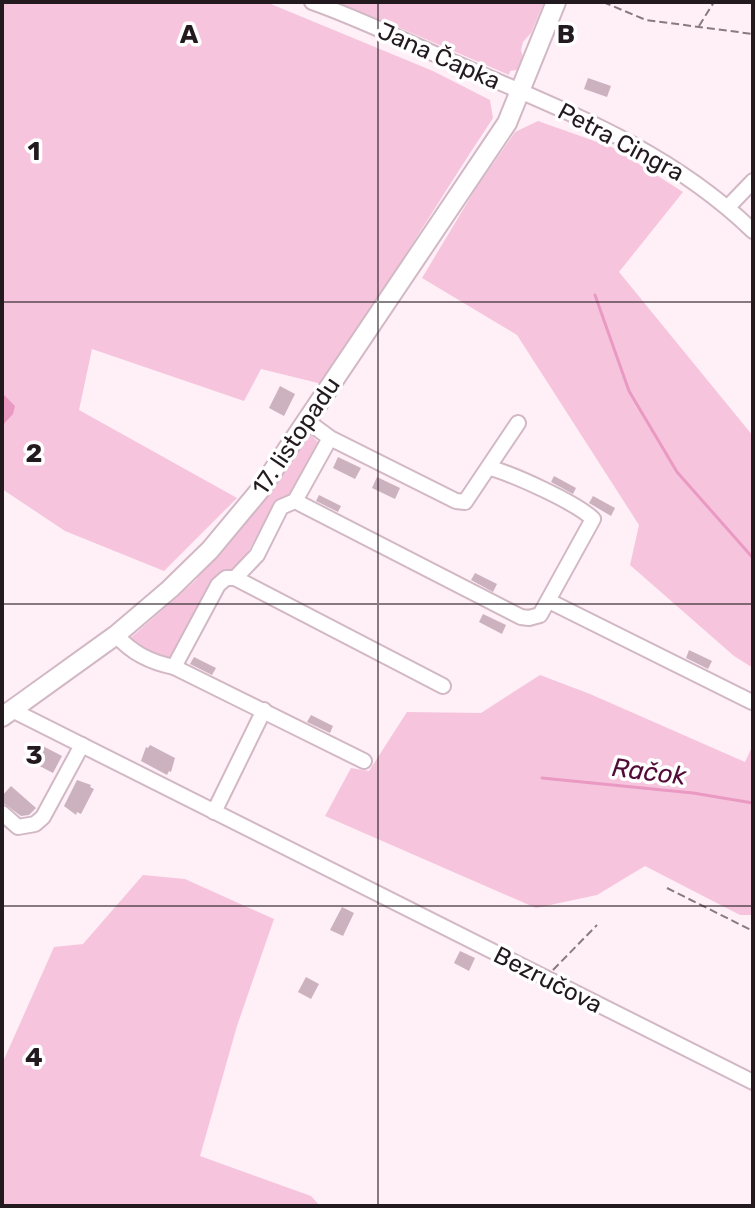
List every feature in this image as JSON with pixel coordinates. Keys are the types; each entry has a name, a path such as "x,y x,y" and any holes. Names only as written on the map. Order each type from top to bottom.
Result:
{"main road":[{"name":"17. listopadu","path":"7,714 116,635 170,589 210,550 260,490 507,123 556,2"}],"street":[{"name":"Jana Čapka","path":"312,2 521,92"},
{"name":"Petra Cingra","path":"521,92 591,122 657,156 728,207 753,231"},
{"path":"728,207 753,181"},
{"path":"307,421 330,438 456,501 465,502 518,423"},
{"path":"235,578 257,555 281,507 295,501 330,438"},
{"path":"295,501 521,617 540,615 593,519 566,502 490,468"},
{"path":"174,667 218,585 226,578 235,578 443,686"},
{"path":"549,601 752,702"},
{"path":"116,635 128,649 139,655 157,664 174,667 364,761"},
{"path":"214,812 264,710"},
{"name":"Bezručova","path":"7,714 82,745 753,1082"},
{"path":"2,813 18,827 35,824 43,817 82,745"}],"path":[{"path":"603,2 646,20 753,34"},
{"path":"698,27 714,2"},
{"path":"667,888 753,931"},
{"path":"544,978 597,925"}],"shaded area":[{"path":"2,2 266,2 433,71 490,100 493,118 322,384 261,369 244,401 92,349 79,410 237,498 164,571 65,531 2,489"},
{"path":"330,2 544,2 531,33 523,42 523,57 517,70 510,71 509,75 393,25"},
{"path":"538,121 614,148 683,192 619,272 753,436 753,668 734,656 630,565 639,525 517,335 422,278 476,188 515,132"},
{"path":"2,393 15,406 13,414 2,426"},
{"path":"309,433 320,444 287,497 272,510 241,564 214,579 174,655 167,660 134,648 127,641 195,581 238,530"},
{"path":"540,675 745,762 753,745 753,915 740,915 645,866 597,895 536,908 325,816 351,768 369,771 407,712 481,713"},
{"path":"143,875 185,879 274,919 237,1026 200,1156 311,1196 320,1206 2,1206 2,1064 54,947 83,944"}],"building":[{"path":"588,78 611,86 607,97 584,89"},
{"path":"280,386 295,394 284,416 269,408"},
{"path":"338,457 361,468 355,479 333,468"},
{"path":"554,476 576,488 573,494 551,482"},
{"path":"377,477 400,488 395,499 372,488"},
{"path":"319,495 341,506 338,512 316,501"},
{"path":"593,496 615,508 611,516 589,503"},
{"path":"475,573 497,584 493,592 471,580"},
{"path":"483,614 506,625 502,634 479,622"},
{"path":"689,650 712,661 708,669 686,658"},
{"path":"194,657 216,668 212,675 190,664"},
{"path":"311,715 333,726 330,733 307,722"},
{"path":"39,744 62,756 53,773 30,761 33,755 30,754"},
{"path":"150,745 175,758 167,775 141,761 146,747"},
{"path":"77,780 94,789 81,814 77,812 76,815 64,806"},
{"path":"11,786 36,808 29,815 21,816 2,802 2,796"},
{"path":"342,907 354,913 343,936 330,930"},
{"path":"460,951 475,958 469,971 454,963"},
{"path":"306,977 319,984 311,999 298,992"}],"waterway":[{"path":"595,295 629,391 677,472 753,558"},
{"name":"Račok","path":"542,778 693,793 753,803"}]}
